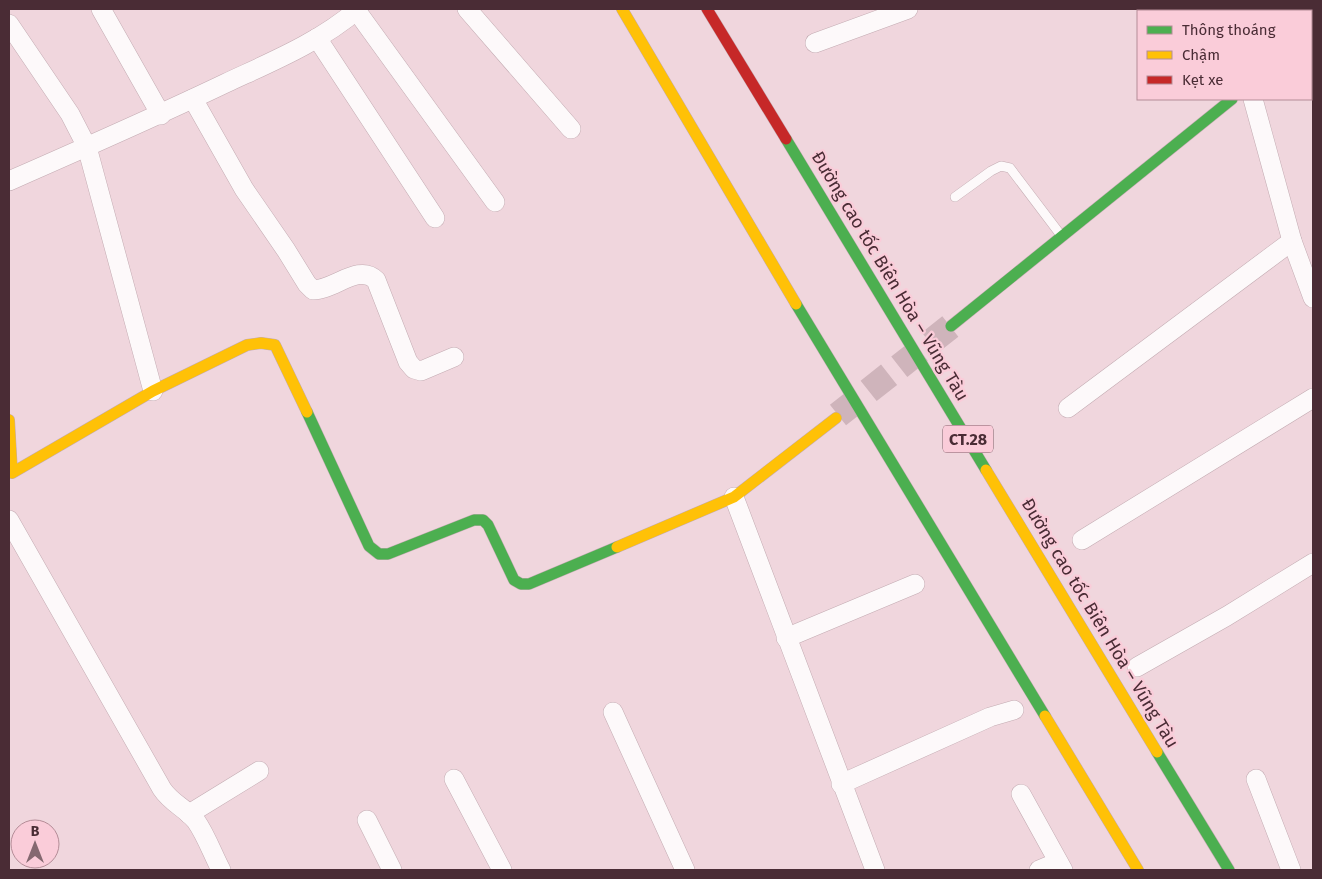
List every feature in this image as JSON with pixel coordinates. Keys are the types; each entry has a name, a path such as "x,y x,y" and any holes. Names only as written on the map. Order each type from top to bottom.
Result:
{"main road":[{"path":"622,9 766,255 1138,870"},
{"name":"Đường cao tốc Biên Hòa – Vũng Tàu","path":"706,9 1229,870"},
{"path":"951,326 1231,100"},
{"path":"9,420 10,474 153,391 247,345 260,343 274,345 369,546 379,554 388,554 474,520 483,520 488,525 514,580 521,584 529,584 734,497 836,418"}],"street":[{"path":"101,9 161,115"},
{"path":"467,9 571,129"},
{"path":"815,43 908,9"},
{"path":"9,181 161,115 318,38 357,10 495,202"},
{"path":"9,24 70,114 87,147 153,391"},
{"path":"318,38 435,218"},
{"path":"193,99 244,188 286,250 306,284 313,290 323,290 352,276 371,275 376,280 408,362 414,369 421,371 454,357"},
{"path":"1253,100 1292,241 1313,298"},
{"path":"1068,408 1292,241"},
{"path":"1082,540 1313,398"},
{"path":"734,497 874,870"},
{"path":"9,520 162,789 169,798 197,822 221,870"},
{"path":"1137,667 1227,616 1313,563"},
{"path":"786,638 915,584"},
{"path":"841,784 990,717 1014,710"},
{"path":"613,712 686,870"},
{"path":"189,814 259,771"},
{"path":"1256,778 1292,870"},
{"path":"454,779 502,870"},
{"path":"1021,794 1060,866 1039,870"},
{"path":"367,820 392,870"}],"lane":[{"path":"955,196 1000,166 1010,168 1062,237"}],"tunnel":[{"path":"838,415 951,326"}],"traffic: fast":[{"path":"951,326 1231,100"},
{"path":"786,139 986,470"},
{"path":"796,304 1045,716"},
{"path":"307,412 369,546 379,554 388,554 474,520 483,520 488,525 514,580 521,584 529,584 617,547"},
{"path":"1157,752 1229,870"}],"traffic: slow":[{"path":"622,9 796,304"},
{"path":"9,420 12,473 153,391 247,345 261,343 275,345 307,412"},
{"path":"617,547 734,497 836,418"},
{"path":"986,470 1157,752"},
{"path":"1045,716 1138,870"}],"traffic: jam":[{"path":"707,9 786,139"}]}
